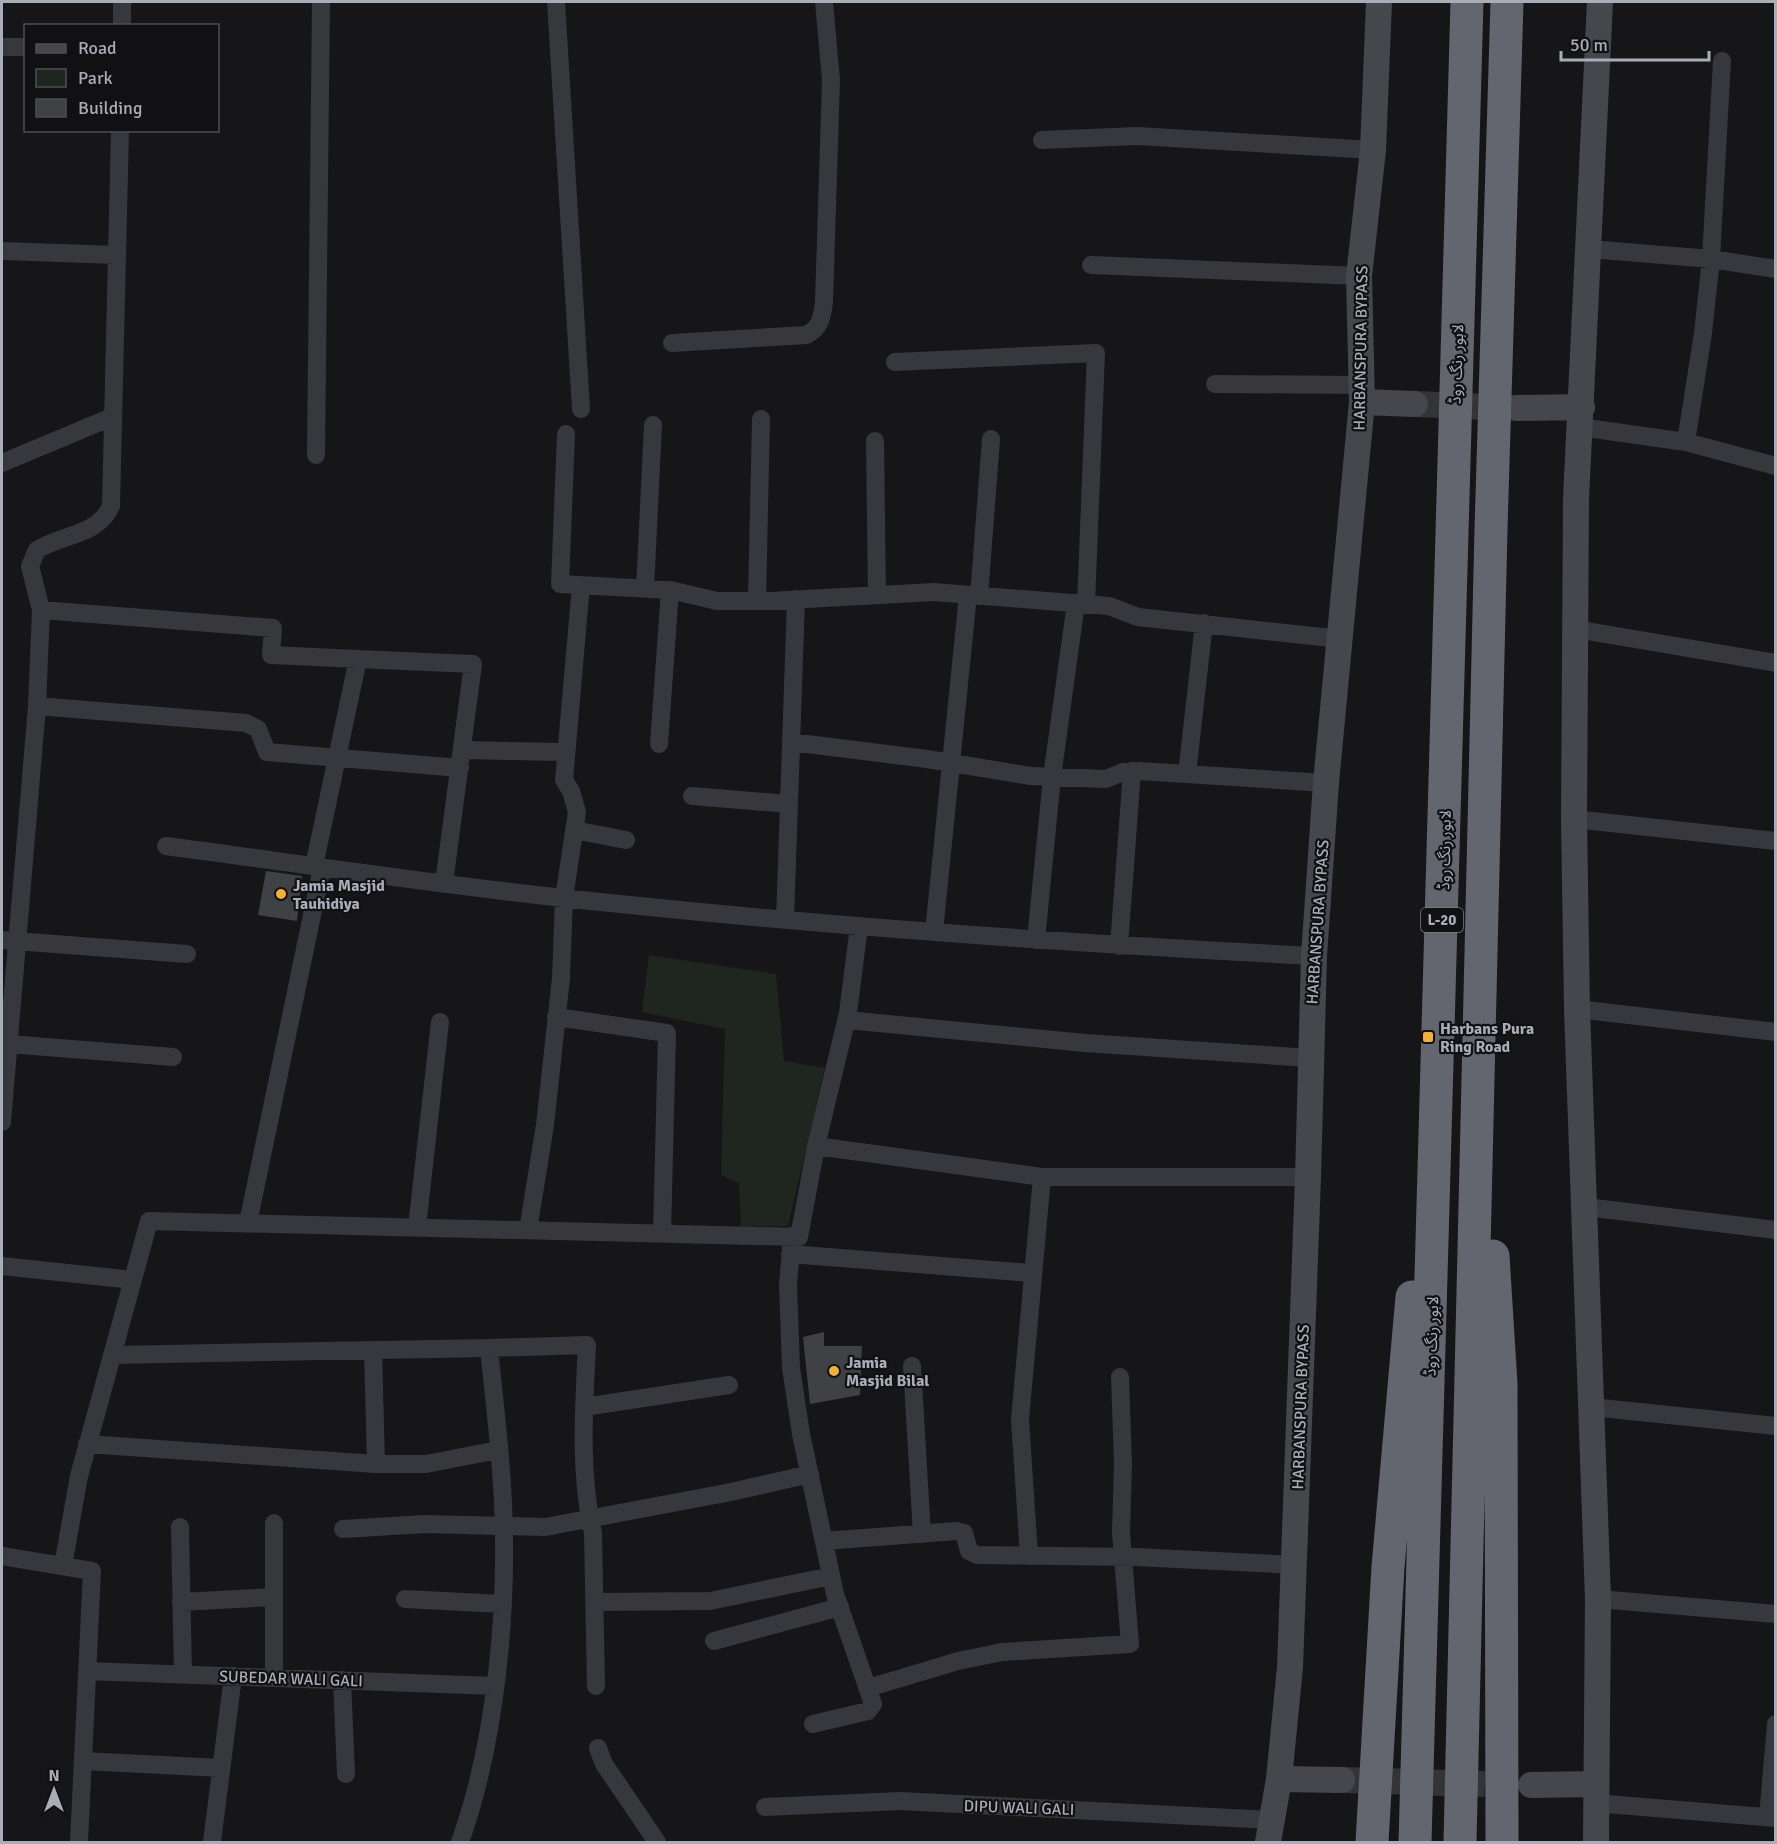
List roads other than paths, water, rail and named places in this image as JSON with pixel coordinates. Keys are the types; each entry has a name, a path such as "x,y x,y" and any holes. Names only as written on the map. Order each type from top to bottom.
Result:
{"highway":[{"name":"لاہور رنگ روڈ","path":"1415,1842 1440,1035 1450,535 1467,2"},
{"name":"L-20","path":"1460,1842 1491,529 1507,2"},
{"path":"1372,1842 1389,1556 1407,1350 1440,1035"},
{"path":"1480,1039 1501,1384 1502,1842"}],"street":[{"path":"122,2 122,24"},
{"path":"316,455 321,2"},
{"path":"556,2 580,409"},
{"path":"672,343 806,335 816,330 821,319 824,302 831,80 824,2"},
{"name":"HARBANSPURA BYPASS","path":"1270,1831 1279,1779 1290,1667 1314,956 1326,783 1362,394 1359,276 1373,150 1379,2"},
{"path":"1596,1842 1598,1599 1586,1207 1577,1009 1574,819 1576,499 1590,249 1600,2"},
{"path":"2,46 24,47"},
{"path":"1686,442 1703,333 1711,259 1722,60"},
{"path":"2,1122 8,1044 9,941 37,706 41,610 30,566 33,556 44,546 90,529 107,514 111,506 120,132"},
{"path":"1042,140 1137,136 1373,150"},
{"path":"1590,249 1711,259 1776,268"},
{"path":"2,250 117,255"},
{"path":"1090,265 1359,276"},
{"path":"895,362 1096,353 1081,604 1052,777 1036,940"},
{"path":"1215,384 1362,394 1414,404"},
{"path":"1516,408 1581,417 1776,466"},
{"path":"2,463 112,417"},
{"path":"758,601 761,419"},
{"path":"645,589 653,425"},
{"path":"566,434 560,584 670,590 717,601 934,592 1109,606 1138,617 1340,639"},
{"path":"934,932 991,439"},
{"path":"874,441 877,594"},
{"path":"528,1230 545,1125 556,1017 564,898 577,813 571,791 564,780 581,585"},
{"path":"659,744 670,590"},
{"path":"785,920 796,599"},
{"path":"41,610 273,628 271,655 473,664 444,883"},
{"path":"1187,774 1204,623"},
{"path":"1575,629 1776,663"},
{"path":"248,1223 358,659"},
{"path":"37,706 246,723 258,729 267,752 337,758 461,759 565,752"},
{"path":"791,742 1052,777 1106,779 1132,771 1326,783"},
{"path":"1119,946 1132,771"},
{"path":"692,796 789,804"},
{"path":"1574,819 1776,841"},
{"path":"574,830 626,840"},
{"path":"166,846 564,898 785,920 1119,946 1314,956"},
{"path":"813,1724 868,1711 873,1704 831,1576 810,1474 790,1368 788,1285 791,1245 799,1236 816,1146 847,1020 859,926"},
{"path":"9,941 187,954"},
{"path":"1577,1009 1776,1032"},
{"path":"556,1017 667,1033 662,1233"},
{"path":"847,1020 1085,1043 1309,1058"},
{"path":"417,1227 440,1022"},
{"path":"8,1044 173,1057"},
{"path":"816,1146 1042,1177 1308,1177"},
{"path":"1029,1556 1020,1419 1031,1274 1042,1177"},
{"path":"1586,1207 1776,1230"},
{"path":"63,1566 79,1476 149,1221 662,1233 791,1245 1031,1274"},
{"path":"2,1266 133,1280"},
{"path":"112,1355 587,1344 583,1429 593,1533 596,1686"},
{"path":"460,1842 489,1731 501,1643 503,1526 489,1348"},
{"path":"373,1350 376,1464"},
{"path":"912,1366 922,1534"},
{"path":"868,1688 958,1661 1002,1652 1130,1644 1125,1557 1121,1533 1123,1463 1120,1377"},
{"path":"584,1407 729,1385"},
{"path":"1591,1407 1776,1426"},
{"path":"87,1444 376,1464 426,1464 498,1449"},
{"path":"343,1529 425,1524 545,1527 731,1492 810,1474"},
{"path":"274,1523 274,1678"},
{"path":"180,1527 183,1674"},
{"path":"824,1541 964,1533 969,1551 977,1555 1125,1557 1295,1565"},
{"path":"2,1559 92,1571 79,1842"},
{"path":"594,1602 710,1601 831,1576"},
{"path":"181,1602 274,1597"},
{"path":"405,1599 502,1604"},
{"path":"1598,1599 1776,1614"},
{"path":"714,1641 840,1607"},
{"name":"SUBEDAR WALI GALI","path":"87,1671 495,1686"},
{"path":"212,1842 233,1676"},
{"path":"342,1680 346,1774"},
{"path":"1531,1785 1772,1817 1776,1724"},
{"path":"598,1748 604,1764 657,1842"},
{"path":"83,1761 221,1768"},
{"path":"1279,1779 1342,1780"},
{"name":"DIPU WALI GALI","path":"765,1807 900,1801 1270,1831"}],"tunnel":[{"path":"1415,404 1512,408"},
{"path":"1342,1780 1518,1785"}],"place":[{"name":"Jamia Masjid Tauhidiya","path":"281,894"},
{"name":"Harbans Pura Ring Road","path":"1428,1037"},
{"name":"Jamia Masjid Bilal","path":"834,1371"}]}
